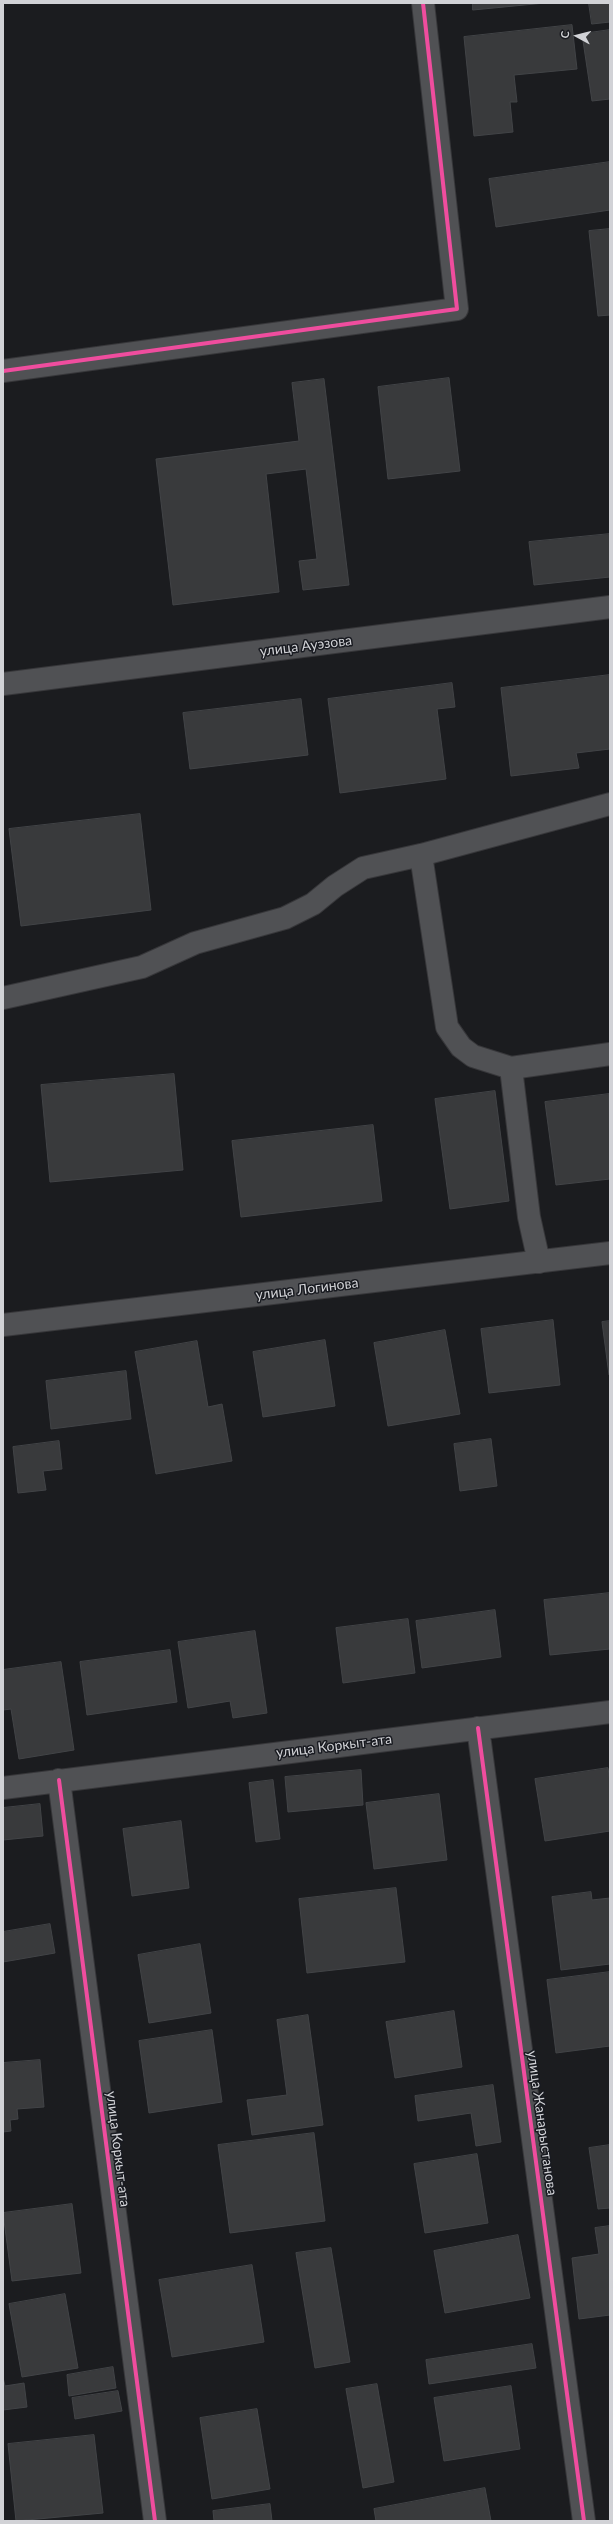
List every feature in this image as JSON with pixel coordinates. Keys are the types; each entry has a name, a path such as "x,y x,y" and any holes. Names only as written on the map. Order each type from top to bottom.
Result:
{"street":[{"path":"3,371 457,309 423,3"},
{"name":"улица Ауэзова","path":"3,684 610,607"},
{"path":"3,998 142,967 194,943 285,918 313,904 335,886 363,868 421,855 610,804"},
{"path":"421,855 447,1027 461,1047 473,1056 511,1068 610,1054"},
{"path":"511,1068 530,1217 539,1262"},
{"name":"улица Логинова","path":"3,1325 610,1253"},
{"name":"улица Коркыт-ата","path":"3,1788 610,1712"},
{"name":"улица Жанарыстанова","path":"478,1728 584,2521"},
{"name":"улица Коркыт-ата","path":"59,1780 155,2521"}],"building":[{"path":"473,3 545,3 473,10"},
{"path":"589,3 610,3 610,22 592,24"},
{"path":"572,25 577,69 514,75 517,102 510,102 513,132 474,136 464,37"},
{"path":"610,30 610,99 592,101 582,34"},
{"path":"610,162 610,210 496,227 489,179"},
{"path":"610,229 610,315 598,316 589,231"},
{"path":"449,378 460,471 388,479 378,387"},
{"path":"324,379 349,585 303,590 299,561 317,559 306,469 266,474 279,592 173,605 156,459 299,441 292,383"},
{"path":"610,534 610,577 534,585 529,542"},
{"path":"610,675 610,749 576,753 579,768 511,776 501,688"},
{"path":"452,683 455,707 437,709 446,779 340,793 328,699"},
{"path":"301,699 308,755 190,769 183,713"},
{"path":"140,814 151,910 21,926 9,829"},
{"path":"174,1074 183,1170 50,1182 41,1085"},
{"path":"495,1091 509,1201 450,1209 435,1099"},
{"path":"609,1094 610,1179 556,1185 545,1102"},
{"path":"373,1125 382,1201 241,1217 232,1141"},
{"path":"553,1320 560,1385 489,1393 481,1329"},
{"path":"610,1321 610,1375 609,1375 602,1322"},
{"path":"445,1330 460,1414 388,1426 374,1343"},
{"path":"325,1340 335,1406 263,1417 253,1352"},
{"path":"197,1341 208,1407 222,1404 232,1461 156,1474 135,1352"},
{"path":"126,1371 131,1419 51,1429 46,1381"},
{"path":"491,1439 497,1486 460,1491 454,1444"},
{"path":"59,1441 62,1469 43,1471 46,1490 18,1493 13,1447"},
{"path":"610,1593 610,1649 550,1655 544,1600"},
{"path":"495,1610 501,1657 422,1668 416,1621"},
{"path":"408,1619 415,1673 343,1683 336,1628"},
{"path":"255,1631 267,1713 233,1718 230,1701 188,1708 178,1642"},
{"path":"170,1650 177,1702 87,1715 80,1662"},
{"path":"61,1662 74,1750 19,1759 11,1709 3,1710 3,1670"},
{"path":"608,1768 610,1782 610,1831 545,1841 535,1779"},
{"path":"361,1770 363,1805 288,1812 285,1777"},
{"path":"273,1780 280,1839 256,1842 249,1783"},
{"path":"439,1794 447,1860 374,1869 366,1803"},
{"path":"40,1804 43,1836 3,1840 3,1808"},
{"path":"181,1821 189,1888 132,1896 123,1829"},
{"path":"396,1888 405,1962 307,1973 299,1899"},
{"path":"591,1892 592,1900 610,1898 610,1964 561,1970 552,1897"},
{"path":"50,1924 55,1953 3,1962 3,1932"},
{"path":"200,1944 211,2013 149,2023 138,1955"},
{"path":"610,1972 610,2046 556,2053 547,1980"},
{"path":"454,2011 462,2067 395,2078 386,2022"},
{"path":"308,2015 323,2125 252,2135 247,2100 287,2095 277,2020"},
{"path":"212,2030 222,2102 149,2113 139,2041"},
{"path":"40,2060 44,2107 17,2109 18,2119 10,2120 11,2131 3,2132 3,2063"},
{"path":"493,2085 501,2142 476,2146 471,2113 418,2121 415,2096"},
{"path":"314,2133 325,2221 230,2233 218,2145"},
{"path":"610,2145 610,2208 598,2209 589,2148"},
{"path":"477,2154 488,2223 425,2233 414,2164"},
{"path":"72,2204 81,2273 12,2281 3,2213"},
{"path":"610,2226 610,2315 579,2319 572,2258 599,2254 595,2228"},
{"path":"518,2235 530,2298 445,2313 434,2251"},
{"path":"331,2248 350,2362 315,2368 296,2253"},
{"path":"252,2265 264,2342 172,2357 159,2280"},
{"path":"65,2294 78,2368 22,2377 9,2304"},
{"path":"532,2344 536,2368 429,2384 426,2360"},
{"path":"113,2367 116,2388 69,2396 67,2375"},
{"path":"3,2377 5,2386 24,2383 27,2407 3,2410"},
{"path":"377,2384 394,2482 363,2488 346,2389"},
{"path":"511,2386 520,2449 444,2461 434,2398"},
{"path":"118,2391 122,2411 75,2419 72,2398"},
{"path":"257,2409 270,2489 212,2499 200,2418"},
{"path":"94,2435 103,2513 16,2521 8,2444"},
{"path":"485,2488 491,2521 376,2521 374,2509"},
{"path":"270,2504 272,2521 214,2521 213,2511"}],"cycle path":[{"path":"3,371 457,309 423,3"},
{"path":"478,1728 584,2521"},
{"path":"59,1780 155,2521"}]}
